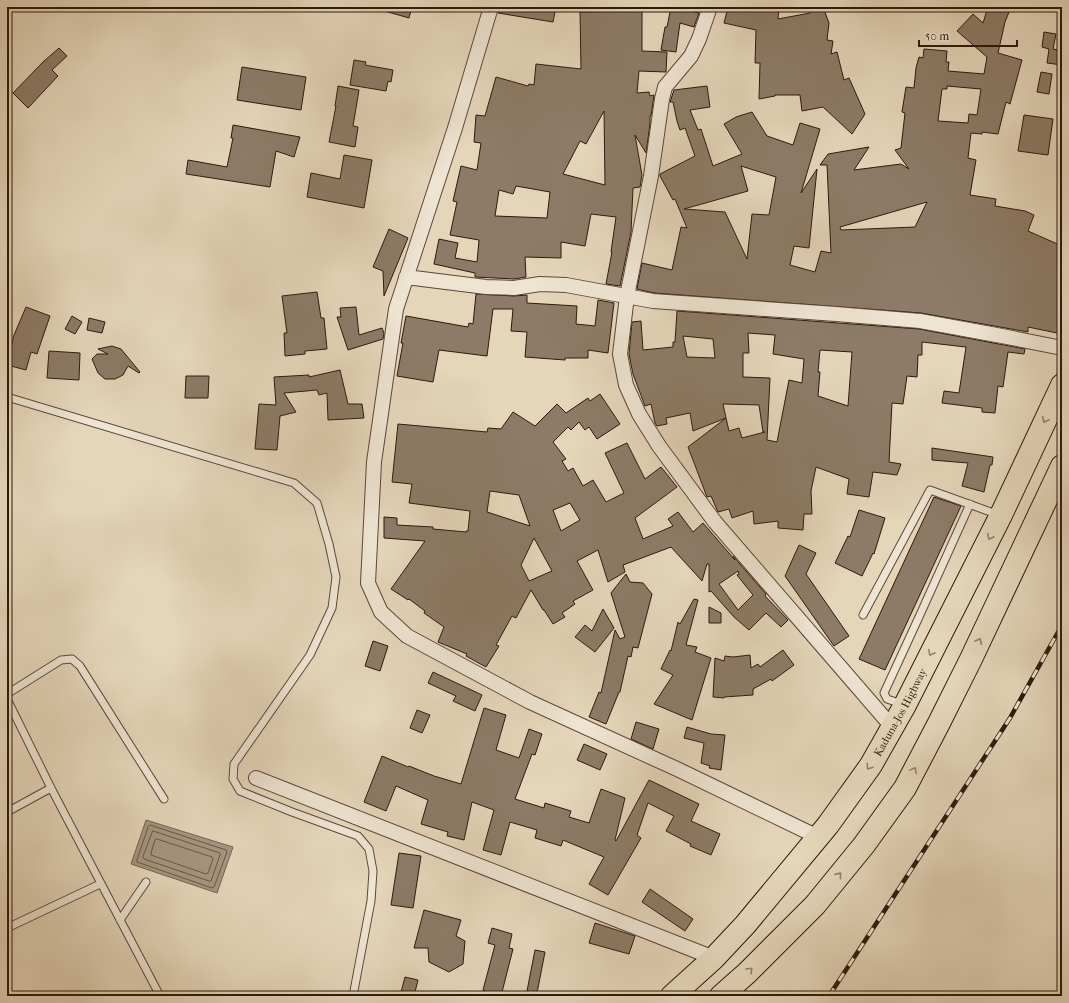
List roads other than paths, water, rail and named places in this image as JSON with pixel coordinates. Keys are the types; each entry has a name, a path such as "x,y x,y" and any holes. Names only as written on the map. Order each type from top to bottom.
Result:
{"highway":[{"name":"Kaduna-Jos Highway","path":"672,996 714,958 750,919 818,837 871,764 893,728 1001,515 1062,385"},
{"path":"721,996 747,973 815,905 864,845 905,788 964,673 1062,466"}],"street":[{"path":"491,7 396,309 374,462 368,583 380,612 407,636 530,702 677,769 818,837"},
{"path":"710,7 699,39 691,56 665,86 662,99 651,176 627,296 620,354 626,385 639,414 659,446 715,522 893,728"},
{"path":"406,277 486,287 514,288 540,284 566,285 653,301 920,321 1062,348"},
{"path":"256,778 714,958"}],"lane":[{"path":"7,396 294,483 317,503 329,544 336,577 332,608 310,655 234,764 233,779 240,791 358,836 369,849 373,871 371,901 353,996"},
{"path":"863,615 930,490 1001,515"},
{"path":"905,705 887,699 884,693 970,504"},
{"path":"7,694 61,660 72,659 80,666 164,798"},
{"path":"7,699 100,884 160,996"},
{"path":"7,812 51,788"},
{"path":"120,920 146,882"},
{"path":"7,928 100,884"}],"water":[{"path":"146,820 233,847 217,893 131,864"}],"railway":[{"path":"829,996 1010,718 1062,625"}]}
